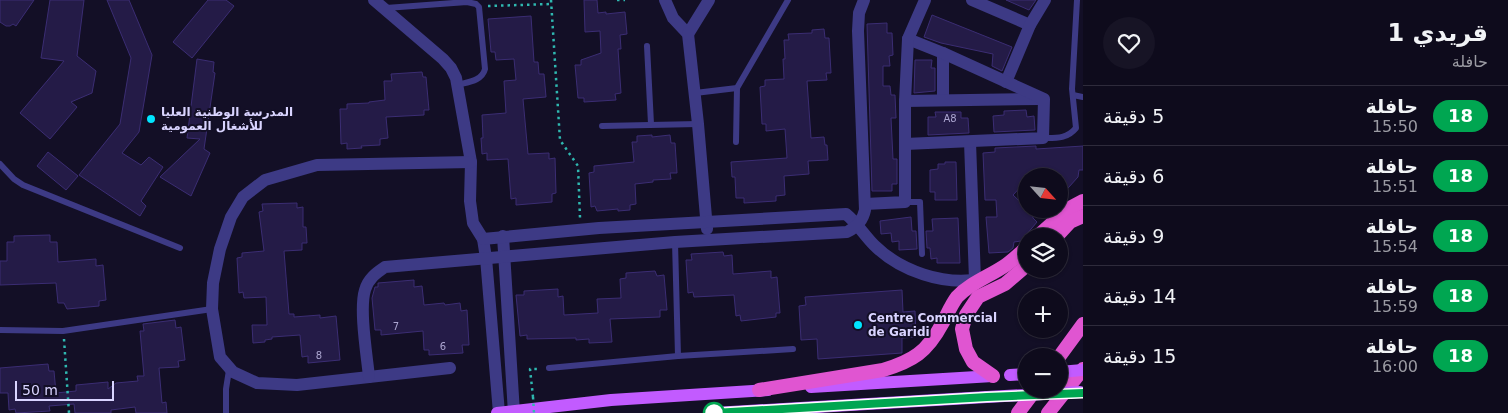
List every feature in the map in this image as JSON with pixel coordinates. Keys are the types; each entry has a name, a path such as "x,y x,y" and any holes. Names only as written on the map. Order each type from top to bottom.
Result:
{"highway":[{"path":"1047,228 1068,209 1083,201"},
{"path":"1064,228 1070,222 1083,216"},
{"path":"759,390 883,370 901,364 918,355 928,345 957,298 979,280 1006,265 1018,255"},
{"path":"993,376 973,362 966,349 962,329 966,315 978,297 1005,284 1018,273"},
{"path":"1066,348 1083,324"},
{"path":"1048,413 1083,370"},
{"path":"1052,413 1083,370"},
{"path":"1018,413 1029,398"}],"main road":[{"path":"1068,371 1083,370"},
{"path":"1010,375 1018,374"},
{"path":"498,413 611,400 993,376"},
{"path":"724,413 1082,393"},
{"path":"869,413 911,402"}],"street":[{"path":"374,0 451,68 458,85 471,162 470,202 473,223 483,239 486,258 498,413"},
{"path":"665,0 673,18 688,34 698,124 707,240"},
{"path":"688,34 709,0"},
{"path":"369,377 363,310 365,290 372,277 385,267 675,242 847,232 857,225 864,215 865,204 858,31 859,13 864,0"},
{"path":"865,204 905,202 905,101 908,40 925,0"},
{"path":"972,0 1030,24"},
{"path":"1006,82 1030,24 1045,0"},
{"path":"908,40 943,53 1044,99"},
{"path":"943,53 943,100"},
{"path":"905,101 1044,99"},
{"path":"905,144 1043,138 1044,99"},
{"path":"483,239 706,221 846,214 889,258 907,268 945,280 979,280 970,142"},
{"path":"450,368 297,385 257,384 233,372 220,357 212,309 213,283 220,249 231,217 243,197 265,180 317,164 471,162"},
{"path":"502,236 514,412"}],"lane":[{"path":"736,142 737,88 788,0"},
{"path":"1043,138 1062,138 1076,128 1073,96 1077,0"},
{"path":"384,8 467,2 476,4 479,7 484,74 480,78 458,85"},
{"path":"647,46 651,124"},
{"path":"695,93 737,88"},
{"path":"1073,96 1083,96"},
{"path":"602,126 698,124"},
{"path":"0,164 23,186 180,248"},
{"path":"905,202 920,202 922,254"},
{"path":"675,242 678,356"},
{"path":"0,330 63,330 212,309"},
{"path":"548,368 678,356 793,349"},
{"path":"226,413 226,389 230,368"}],"path":[{"path":"617,0 625,0"},
{"path":"479,7 551,2 560,140 578,166 581,230"},
{"path":"63,330 69,413"},
{"path":"530,369 534,413"}],"building":[{"path":"0,0 34,0 16,26 13,24 6,26 0,22"},
{"path":"50,0 84,0 77,56 96,71 92,93 71,102 77,107 50,139 20,113 64,61 41,58"},
{"path":"107,0 129,0 152,55 139,132 122,153 141,165 149,157 163,167 141,201 146,206 140,216 79,175 120,124 131,58"},
{"path":"208,0 226,0 234,6 192,58 173,42"},
{"path":"584,0 597,0 598,13 625,12 627,34 620,35 621,49 618,49 621,93 615,94 616,100 584,102 584,98 578,98 575,65 581,65 581,60 601,53 600,31 585,32"},
{"path":"1006,0 1036,0 1029,10"},
{"path":"932,15 1012,47 1002,71 992,66 993,54 941,43 924,37"},
{"path":"531,16 534,62 538,62 539,74 544,74 546,97 523,99 528,154 549,153 549,159 555,158 556,193 552,194 552,202 516,205 516,198 511,199 508,159 487,160 487,153 482,154 482,115 506,113 504,81 516,80 514,59 496,60 495,52 491,52 488,19"},
{"path":"887,23 887,33 892,33 893,55 889,56 890,66 883,66 883,86 890,86 891,95 895,95 896,118 891,118 893,159 897,159 897,184 892,184 892,191 872,191 867,24"},
{"path":"824,29 825,38 829,38 831,73 826,73 827,80 807,81 811,138 824,137 825,145 827,145 828,160 808,161 809,174 784,176 785,195 776,196 776,201 744,203 744,198 736,198 735,177 732,177 731,162 787,158 785,129 766,131 766,124 762,124 760,87 765,86 765,80 784,79 784,40 789,40 788,34 812,33 812,30"},
{"path":"197,59 214,62 213,72 215,73 204,149 210,153 191,196 160,177 200,139 187,138"},
{"path":"915,60 932,60 931,68 935,68 935,91 914,93"},
{"path":"422,72 423,77 426,77 429,110 424,110 424,115 386,117 388,138 380,139 380,145 347,149 347,143 341,144 340,109 347,109 347,104 385,100 384,81 392,81 391,74"},
{"path":"1026,110 1027,117 1034,116 1035,130 994,132 993,116 1004,115 1004,111"},
{"path":"935,112 961,112 961,118 968,118 969,133 928,135 928,117 936,117"},
{"path":"652,135 652,137 670,135 671,143 675,143 677,173 670,173 671,179 635,184 636,204 630,205 630,210 597,211 595,206 591,207 589,173 594,172 594,166 634,162 632,142 637,142 637,136"},
{"path":"1036,146 1036,149 1083,146 1083,170 1079,170 1078,177 1068,188 1068,168 1018,168 1018,190 1013,195 1018,200 1018,218 1033,218 1037,222 1032,228 1018,228 1018,241 1014,242 1013,248 1008,252 989,253 986,217 997,217 996,200 985,200 983,153 995,152 995,148"},
{"path":"48,152 78,176 66,190 37,166"},
{"path":"945,162 956,162 957,200 935,200 935,192 930,192 930,170 938,169 938,164 945,164"},
{"path":"297,203 297,208 303,207 303,227 306,227 307,243 302,243 302,250 284,251 289,314 294,314 294,317 320,315 320,318 336,316 340,360 308,363 308,356 302,357 300,335 272,337 272,339 265,340 265,342 253,343 252,325 267,325 266,297 244,298 243,292 239,293 237,258 242,257 242,253 264,251 259,212 263,211 262,204"},
{"path":"911,217 912,231 916,231 917,249 899,250 899,241 892,242 891,233 881,234 880,221"},
{"path":"958,218 960,263 937,263 937,258 931,259 930,248 927,248 926,231 933,231 932,219"},
{"path":"50,235 50,242 57,242 58,262 96,259 96,266 103,265 106,300 99,301 99,306 67,309 64,303 58,303 56,283 0,285 0,261 7,261 7,242 14,242 14,236"},
{"path":"723,252 724,256 732,255 733,274 771,271 771,278 777,277 780,313 776,313 776,317 741,321 740,315 736,316 734,295 694,297 693,292 688,293 686,260 692,260 691,254"},
{"path":"655,271 657,276 664,275 667,310 660,310 660,317 610,319 612,342 589,343 589,339 576,340 576,338 527,339 527,335 520,336 516,295 524,295 524,291 558,289 558,297 563,296 564,315 598,313 597,299 621,298 620,279 626,278 626,273"},
{"path":"414,280 414,287 422,286 424,305 460,303 461,311 467,310 469,345 462,345 463,353 429,355 429,350 424,350 423,331 381,335 381,330 375,330 372,298 378,283"},
{"name":"Centre Commercial de Garidi","path":"902,290 903,312 915,311 916,337 902,338 902,353 818,359 817,339 801,340 799,306 806,305 805,297"},
{"path":"175,320 176,328 181,327 185,360 178,361 179,367 159,368 162,403 166,402 167,413 136,413 135,407 111,410 111,413 75,413 74,404 49,406 50,411 16,413 15,409 9,410 8,393 0,393 0,368 48,364 49,371 54,371 56,393 76,391 76,385 108,382 108,389 116,383 138,381 137,376 144,376 140,331 144,331 143,324"}],"bus line":[{"name":"18","path":"714,413 1083,393"}],"place":[{"name":"المدرسة الوطنية العليا للأشغال العمومية","path":"151,119"},
{"name":"Centre Commercial de Garidi","path":"858,325"}]}
